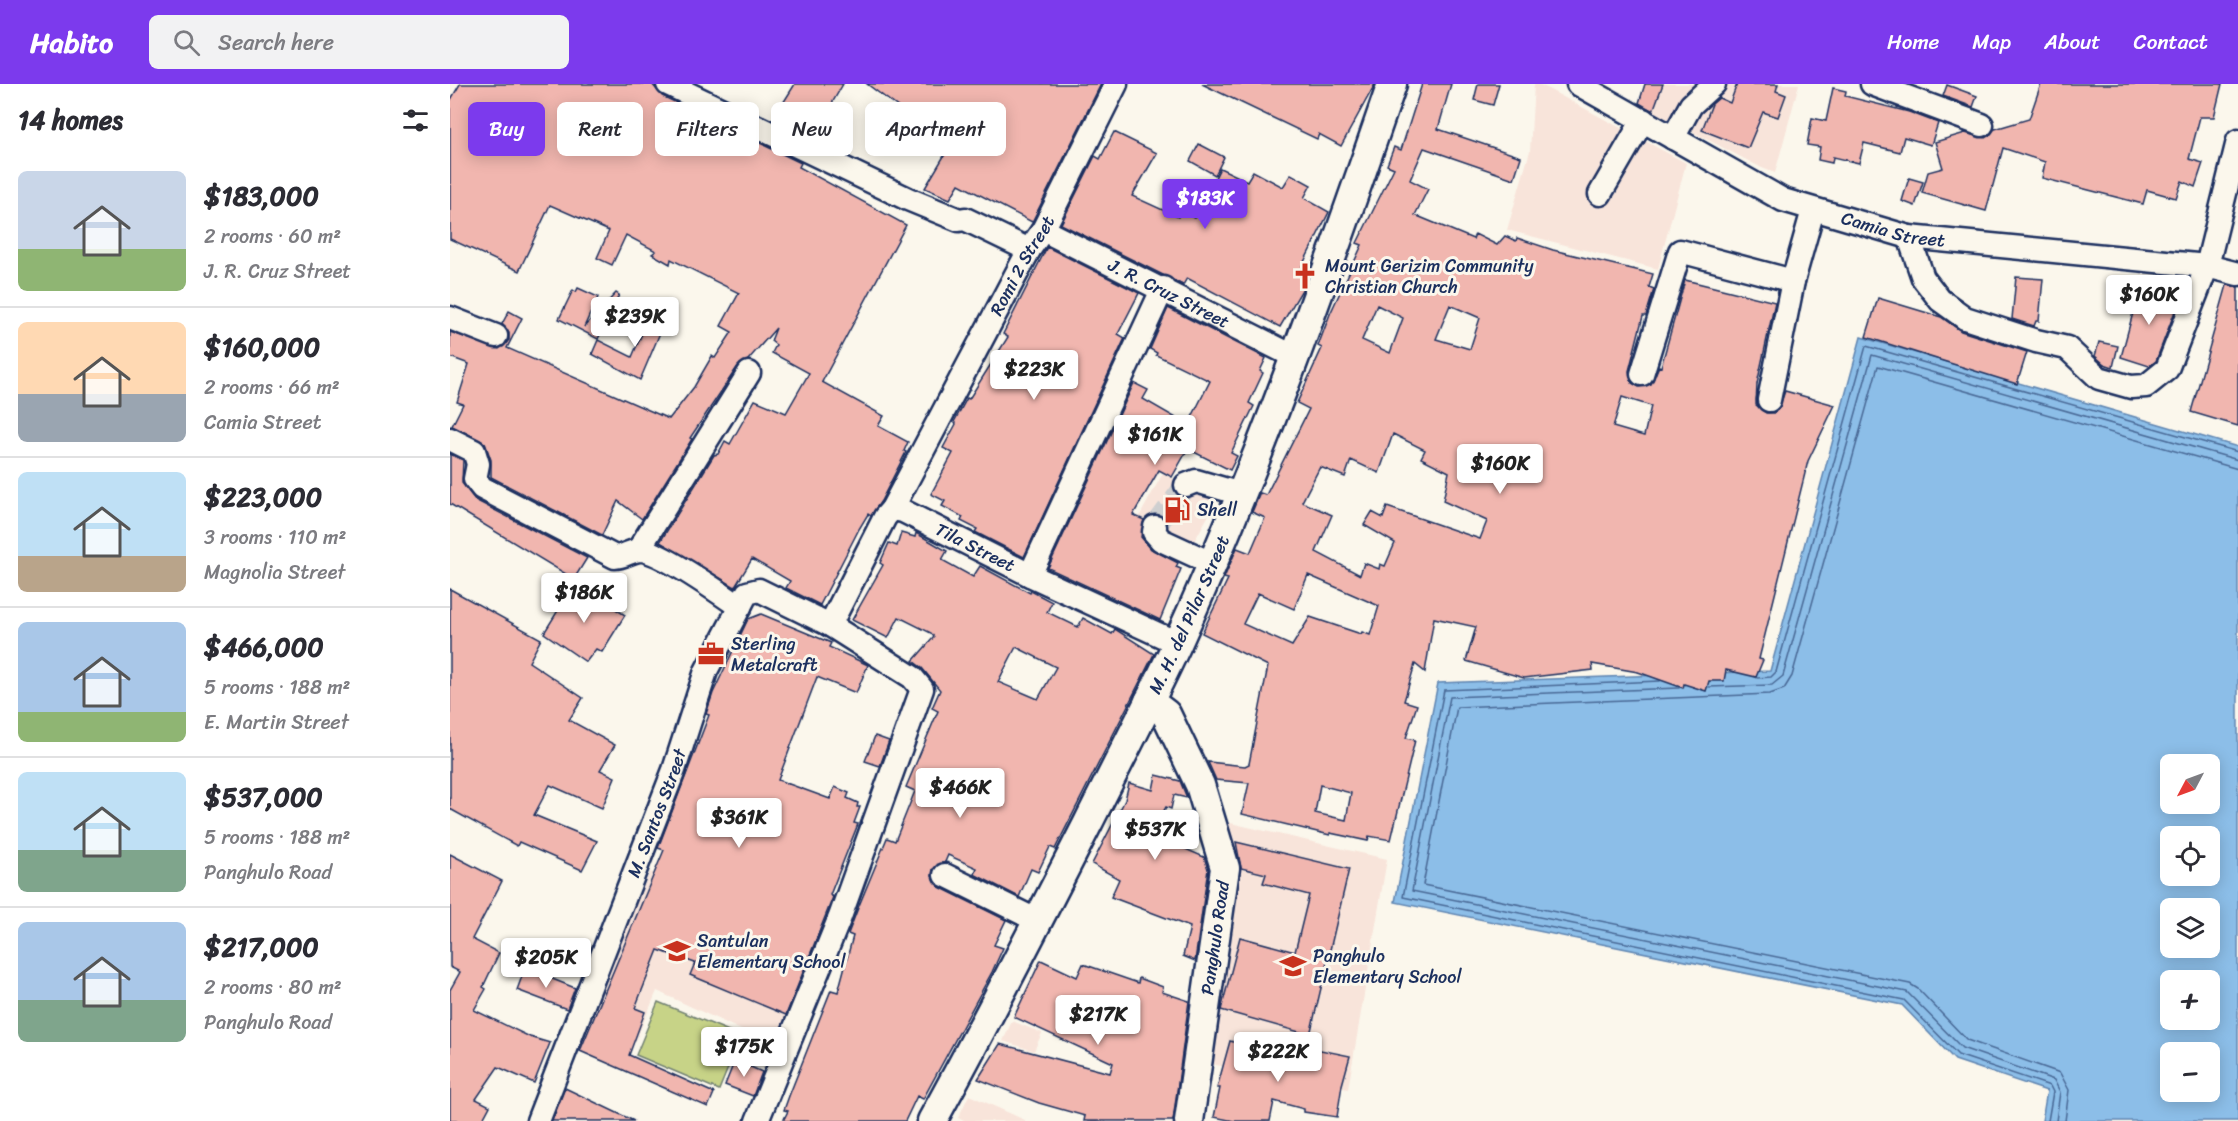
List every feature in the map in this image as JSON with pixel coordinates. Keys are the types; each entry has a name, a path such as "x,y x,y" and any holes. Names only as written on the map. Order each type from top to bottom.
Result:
{"main road":[{"name":"M. H. del Pilar Street","path":"932,1121 997,1003 1177,643 1241,494 1295,357 1327,273 1392,84"},
{"name":"Panghulo Road","path":"1149,701 1166,714 1200,785 1225,868 1189,1121"}],"street":[{"path":"668,84 908,199 959,220 964,219 1029,250"},
{"name":"Romi 2 Street","path":"892,509 1029,250 1043,230 1116,84"},
{"name":"Camia Street","path":"1578,84 1783,200 1813,210 1909,237 2207,266 2238,274"},
{"path":"1673,138 1691,105 1714,84"},
{"path":"1872,84 1982,125"},
{"path":"1600,194 1643,120"},
{"path":"1909,237 1923,278 1940,300 1965,318 2036,341 2067,348 2099,378 2131,387 2146,386 2167,369 2207,266 2238,141"},
{"path":"1769,400 1793,280 1813,210"},
{"name":"J. R. Cruz Street","path":"1043,230 1163,288 1295,357"},
{"path":"1642,374 1680,251 1793,280"},
{"path":"1030,575 1163,288"},
{"path":"450,318 496,336"},
{"path":"450,439 474,451 478,464 475,479 482,488 615,556 622,557 639,549 749,373"},
{"path":"1186,485 1196,481 1241,494"},
{"path":"830,626 885,517 892,509"},
{"name":"Tila Street","path":"892,509 903,512 1030,575 1177,643"},
{"path":"1155,526 1154,532 1161,540 1211,564"},
{"path":"639,549 651,553 706,584 740,607"},
{"name":"M. Santos Street","path":"538,1121 675,771 706,671 747,593 759,590 830,626 912,677 922,689 840,917 757,1121"},
{"path":"945,875 1038,921"}],"shaded area":[{"path":"1534,84 1539,84 1686,163 1658,269 1507,230 1530,151"},
{"path":"1644,84 1799,84 1775,173 1639,104"},
{"name":"Shell","path":"1163,473 1216,502 1191,547 1139,517"},
{"name":"Panghulo Elementary School","path":"1222,821 1387,859 1348,1089 1200,1062"},
{"name":"Santulan Elementary School","path":"650,872 686,886 670,924 808,978 778,1047 657,991 623,1070 573,1049"},
{"path":"1012,1021 1042,1033 1034,1051 1003,1041"},
{"path":"969,1095 1027,1121 964,1121 958,1118"}],"green space":[{"path":"658,1002 741,1036 719,1090 636,1055"}],"water":[{"path":"1861,337 2238,447 2238,1121 2042,1121 2047,1091 1955,1060 1902,1005 1395,902 1438,683 1770,671"}],"building":[{"path":"460,84 652,84 662,96 674,102 655,102 655,156 759,156 759,143 771,149 771,156 786,156 801,163 799,167 906,225 822,382 884,416 878,426 908,442 904,451 906,452 881,501 871,516 868,514 859,529 820,605 786,588 790,581 752,559 735,587 660,542 714,455 718,454 725,441 730,444 755,400 786,413 809,373 772,353 776,345 771,341 776,328 748,360 738,366 690,438 692,439 642,519 618,501 602,535 491,477 491,460 485,443 452,426 463,404 457,402 469,364 450,357 450,332 499,349 509,340 509,333 502,324 509,311 522,318 507,348 669,419 694,387 712,356 715,358 732,332 721,326 739,293 671,259 670,264 652,254 656,251 626,235 612,265 597,258 609,231 550,205 519,271 450,239 450,101"},
{"path":"795,84 843,84 833,102 784,102"},
{"path":"867,84 1101,84 1032,222 959,184 950,199 925,188 944,156 1006,156 1006,102 891,102"},
{"path":"1202,84 1375,84 1341,146 1319,134 1317,139"},
{"path":"1422,84 1451,84 1438,129 1521,157 1514,179 1424,148 1410,180 1428,189 1415,215 1473,239 1475,234 1497,245 1505,236 1516,241 1517,238 1553,250 1653,274 1649,287 1654,289 1646,316 1643,316 1629,371 1632,383 1639,387 1651,384 1659,366 1661,367 1685,280 1775,302 1757,384 1756,405 1766,413 1774,413 1779,408 1785,391 1835,405 1808,461 1759,659 1763,660 1756,677 1726,670 1724,681 1709,681 1706,691 1684,684 1683,688 1638,672 1592,664 1593,670 1524,678 1466,661 1476,627 1434,618 1425,672 1415,664 1404,701 1417,705 1406,738 1415,740 1391,840 1369,836 1368,841 1330,833 1330,835 1242,814 1249,783 1216,780 1208,762 1245,766 1249,764 1268,666 1202,633 1228,579 1224,578 1237,548 1250,553 1265,518 1252,512 1260,493 1266,495 1309,409 1297,403 1322,348 1318,346 1330,314 1362,245 1357,243 1394,168 1387,165 1394,147 1401,150","holes":["1377,305 1403,318 1390,353 1362,340","1450,305 1480,318 1470,349 1436,339","1622,397 1651,406 1644,436 1613,427","1393,434 1425,450 1421,458 1449,472 1443,501 1487,521 1480,539 1387,507 1383,518 1372,512 1364,525 1395,543 1385,566 1380,564 1379,569 1364,563 1360,575 1316,552 1332,515 1302,502 1320,467 1345,477 1351,460 1379,473","1308,575 1379,606 1370,635 1310,617 1292,646 1243,624 1258,593 1294,609","1320,785 1351,793 1346,820 1315,813"]},
{"path":"1478,84 1499,84 1493,105 1474,100"},
{"path":"1645,84 1663,84 1653,111 1639,103"},
{"path":"1737,84 1778,84 1776,91 1786,95 1778,117 1763,112 1748,148 1702,130 1712,104 1719,98 1730,103"},
{"path":"2041,84 2222,84 2214,117 2200,117 2189,159 2203,163 2195,187 2182,181 2176,198 2147,190 2143,204 2042,178 2045,162 2003,148 1986,211 1922,193 1928,172 1943,168 1935,142 1965,133 1985,138 1995,129 2029,119"},
{"path":"1947,85 1977,96 1973,107 1943,96"},
{"path":"1833,88 1846,91 1845,96 1909,112 1938,123 1931,145 1904,137 1900,152 1864,143 1859,163 1833,157 1832,163 1818,160 1820,147 1807,145 1812,118 1826,121"},
{"path":"1114,132 1157,153 1132,196 1178,217 1180,212 1195,218 1220,168 1247,181 1253,171 1283,187 1291,174 1311,185 1304,198 1329,212 1302,266 1309,271 1303,288 1280,327 1187,278 1183,285 1061,224 1095,156 1100,159"},
{"path":"1199,144 1224,157 1215,175 1190,161"},
{"path":"1909,178 1923,182 1915,206 1902,201"},
{"path":"1047,247 1139,293 1118,334 1125,338 1024,557 975,532 977,529 961,521 963,517 942,506 945,501 931,494 953,453 943,448 956,424 954,422 967,398 969,399 1008,337 1003,334"},
{"path":"2016,277 2043,279 2039,321 2036,321 2034,326 2012,319"},
{"path":"2227,285 2238,287 2238,426 2191,412"},
{"path":"2140,287 2180,298 2156,361 2149,366 2121,357"},
{"path":"578,288 598,297 584,327 616,293 619,295 598,339 559,319 573,290 576,292"},
{"path":"1878,298 1941,317 1961,331 2027,352 2017,384 1866,337"},
{"path":"653,308 668,314 640,380 592,354 598,340 632,357"},
{"path":"1168,308 1266,358 1260,371 1263,373 1249,403 1254,406 1231,453 1237,456 1230,470 1188,449 1172,477 1159,470 1133,515 1144,520 1141,537 1151,549 1178,563 1176,567 1181,569 1160,620 1048,568 1134,383 1148,390 1143,399 1188,425 1210,381 1156,355 1157,353 1150,349"},
{"path":"2099,342 2118,346 2113,367 2104,364 2095,356"},
{"path":"450,454 463,460 462,483 475,500 587,558 574,579 450,504"},
{"path":"901,533 915,537 916,533 947,551 942,560 973,577 980,566 1052,602 1047,612 1078,627 1083,618 1112,634 1115,629 1154,654 1055,849 1050,847 1038,872 1031,869 1019,897 974,874 977,868 948,855 945,862 933,869 932,876 939,887 1006,920 994,945 1003,948 992,972 923,1099 917,1096 905,1121 783,1121 788,1111 784,1110 789,1096 831,990 838,992 853,936 848,934 858,908 887,838 895,841 915,791 906,787 938,711 932,708 940,690 922,668 913,661 934,637 931,633 899,617 888,638 852,620 883,565 880,563 889,543 897,546","holes":["1016,647 1056,667 1038,699 998,682"]},
{"path":"579,585 625,615 602,652 596,649 586,662 544,633 562,604 566,606"},
{"path":"450,589 541,639 529,662 583,698 569,720 615,745 600,770 615,777 602,808 550,785 534,815 597,841 582,870 519,842 517,846 450,809"},
{"path":"761,614 831,643 829,647 868,665 856,693 817,677 778,780 830,799 835,787 849,793 847,798 858,803 857,807 860,807 854,823 858,824 830,895 833,897 786,1015 690,975 695,963 658,950 635,1008 645,1012 629,1055 714,1093 708,1107 580,1051 664,850 658,848 709,715 706,714 713,693 748,619"},
{"path":"875,736 889,741 880,766 865,761"},
{"path":"1156,775 1180,781 1187,798 1174,795 1171,809 1166,807 1151,834 1204,857 1208,869 1195,961 1183,956 1190,927 1111,897 1119,879 1092,864 1125,800 1129,783 1153,790"},
{"path":"1236,842 1349,869 1310,1035 1221,1010 1240,937 1295,952 1309,895 1263,883 1266,874 1241,868"},
{"path":"450,854 502,881 472,939 499,953 483,987 486,989 474,1010 530,1037 550,1043 534,1083 498,1067 476,1099 490,1106 482,1121 450,1121 450,990 460,972 450,967"},
{"path":"1041,960 1077,977 1083,964 1138,983 1139,978 1163,987 1162,992 1189,1001 1173,1121 1084,1121 1085,1116 1039,1103 978,1079 1000,1044 1110,1073 1113,1063 1014,1017"},
{"path":"525,968 575,988 567,1009 517,990"},
{"path":"1230,1041 1312,1063 1316,1049 1350,1056 1337,1117 1304,1112 1304,1109 1274,1101 1270,1121 1234,1121 1214,1117 1220,1088 1217,1088"},
{"path":"735,1060 762,1072 753,1096 725,1085"},
{"path":"565,1088 634,1121 552,1121"}],"tunnel":[{"path":"1155,527 1186,485"}],"place":[{"name":"Mount Gerizim Community Christian Church","path":"1305,276"},
{"name":"Shell","path":"1177,510"},
{"name":"Sterling Metalcraft","path":"711,654"},
{"name":"Santulan Elementary School","path":"677,951"},
{"name":"Panghulo Elementary School","path":"1293,966"}]}
